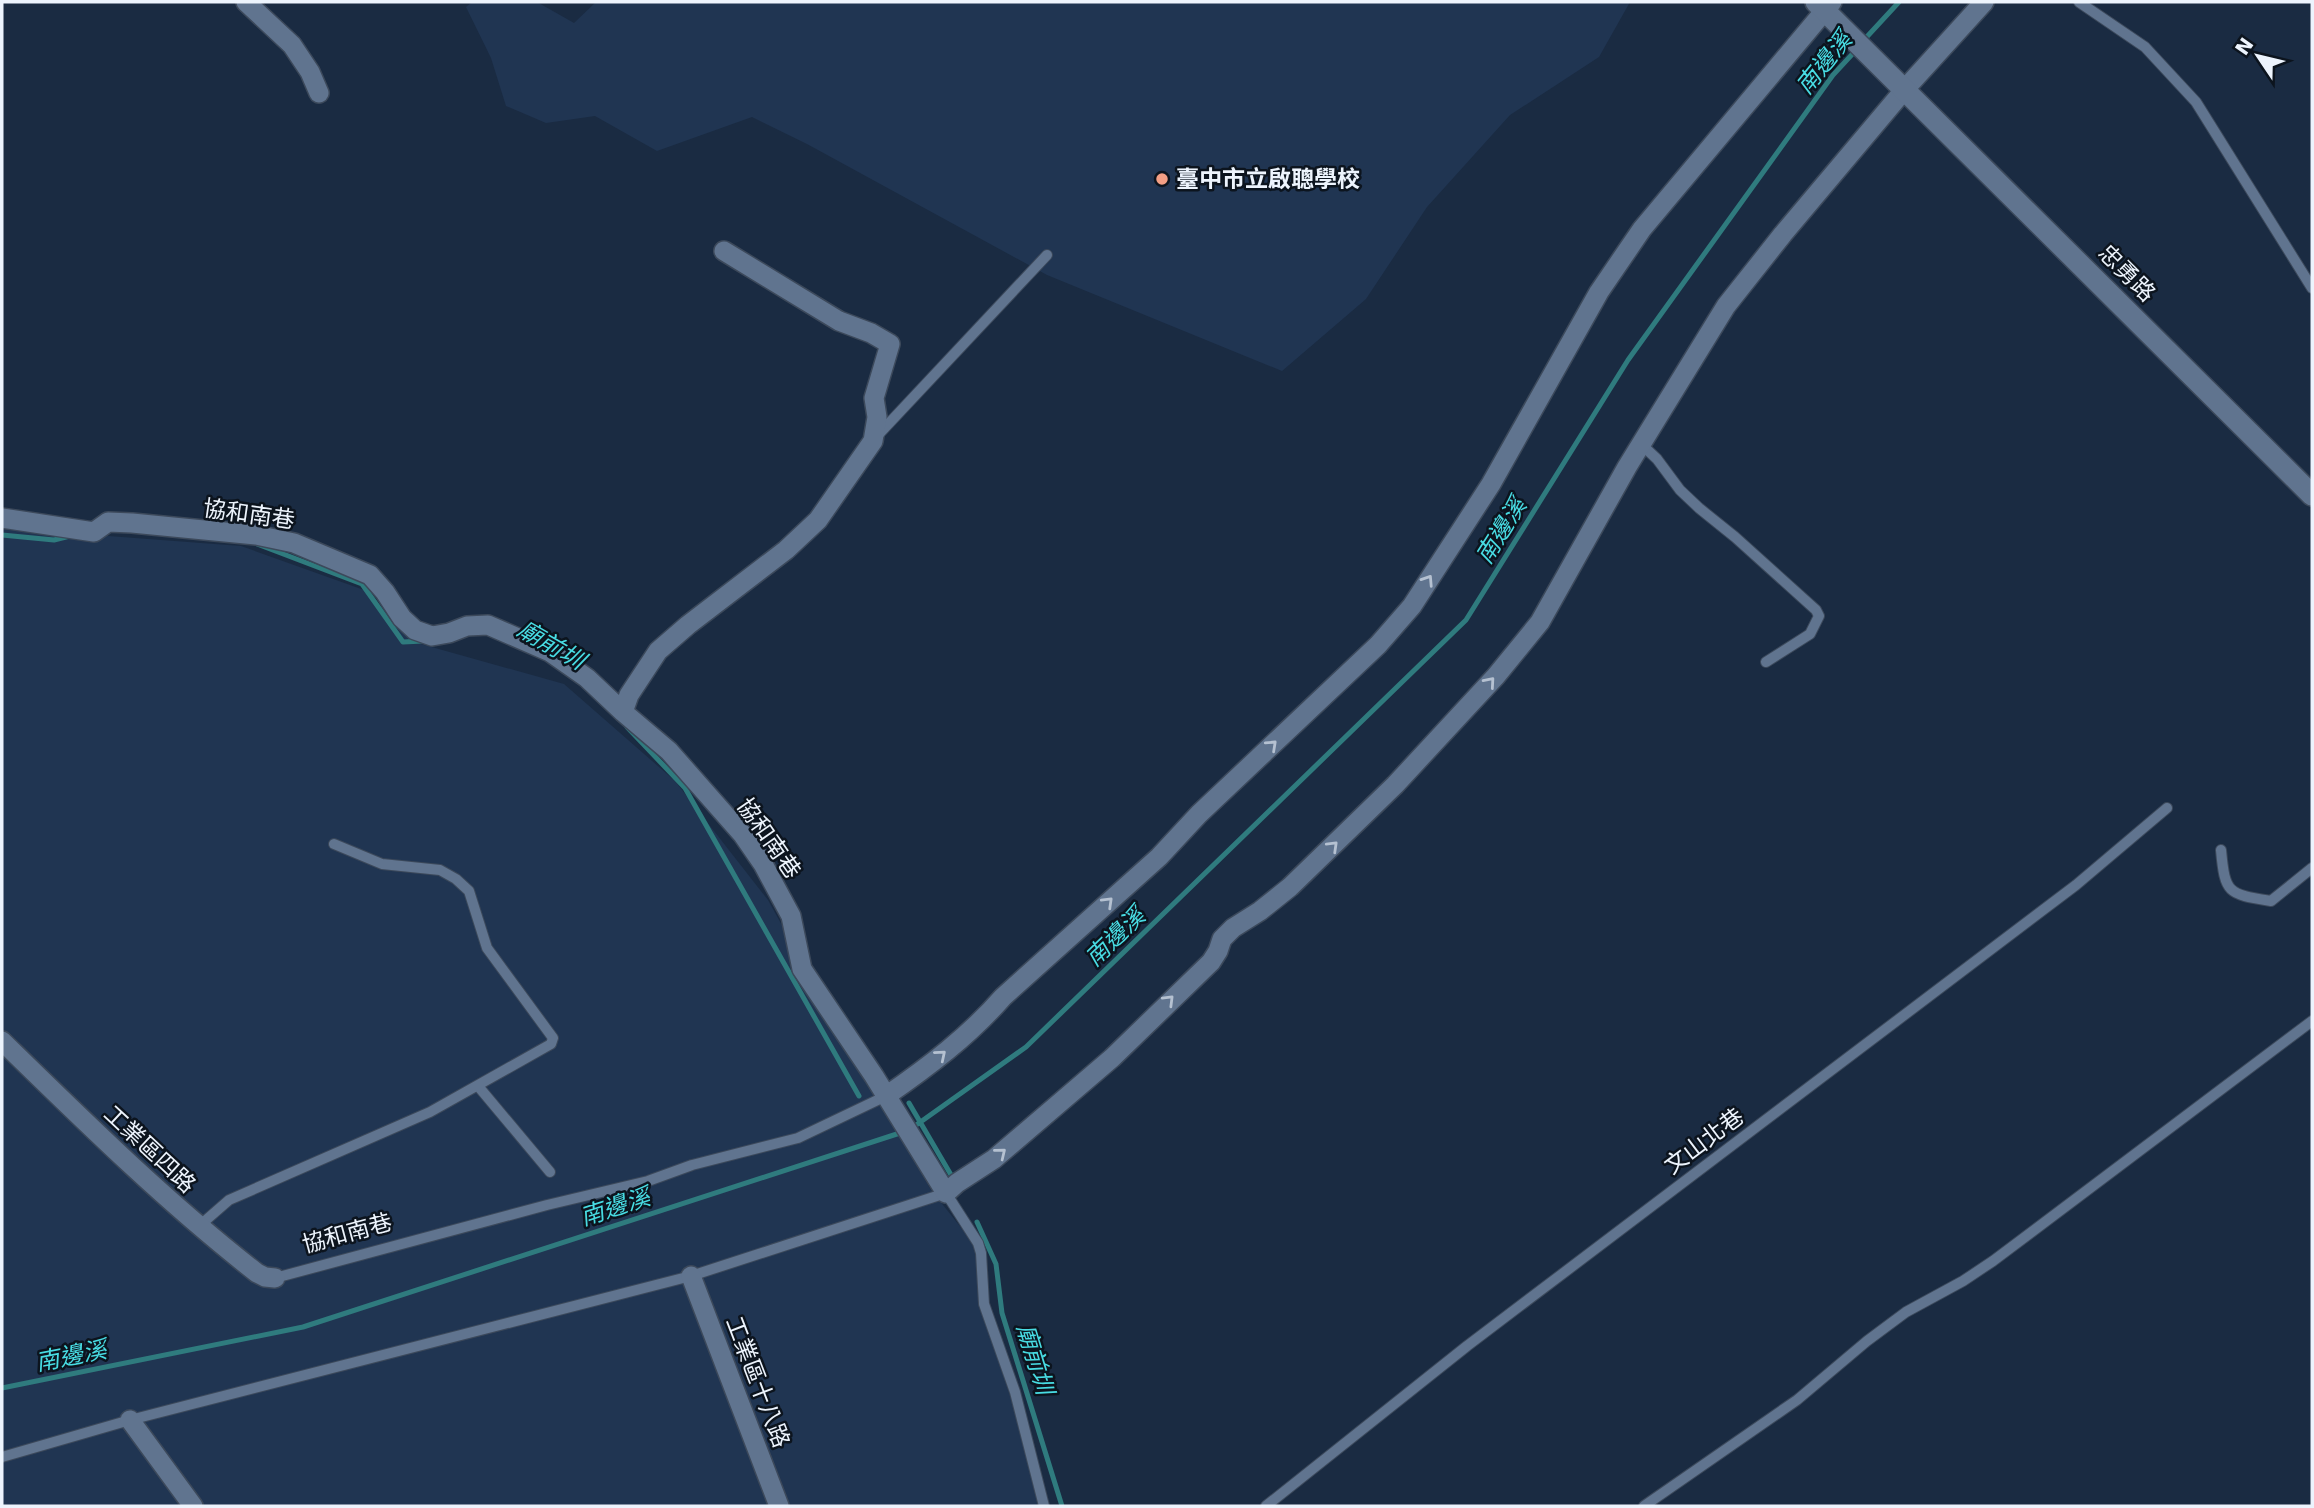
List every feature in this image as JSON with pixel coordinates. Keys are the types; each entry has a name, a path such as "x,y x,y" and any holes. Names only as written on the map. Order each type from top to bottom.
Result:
{"main road":[{"name":"忠勇路","path":"1828,10 2312,495"}],"street":[{"path":"246,2 292,45 310,72 319,93"},
{"path":"1828,10 1642,229 1599,292 1491,484 1403,616 1378,645 1199,814 1159,857 1003,997 982,1020 924,1069 886,1096 946,1193 994,1159 1112,1058 1211,961 1222,939 1233,928 1290,887 1395,785 1447,730 1540,622 1642,444 1726,306 1905,89 1984,2"},
{"path":"623,712 629,695 658,651 786,550 818,520 873,441 877,417 874,398 890,344 871,333 839,321 724,251"},
{"name":"協和南巷","path":"2,518 94,532 108,522 132,523 256,535 294,543 370,575 402,618 415,630 432,636 467,626 488,625 550,652 587,678 669,751 743,835 763,864 791,916 802,969 886,1096"},
{"name":"工業區四路","path":"2,1041 130,1166 198,1227 257,1273 265,1278 275,1278"},
{"name":"工業區十八路","path":"691,1276 779,1506"},
{"path":"130,1420 192,1506"}],"lane":[{"path":"2079,2 2145,47 2196,102 2312,288"},
{"path":"873,441 1047,255"},
{"path":"1642,444 1680,490 1816,610 1819,616 1810,634 1766,662"},
{"name":"文山北巷","path":"1266,1506 1467,1346 2076,885 2167,808"},
{"path":"198,1227 229,1200 430,1112 551,1044 553,1038 487,948 469,891 456,879 440,870 382,864 334,844"},
{"path":"2221,850 2224,881 2238,896 2271,901 2312,868"},
{"path":"1644,1506 1797,1400 1906,1312 1993,1261 2312,1021"},
{"path":"478,1086 550,1172"},
{"name":"協和南巷","path":"275,1278 547,1205 648,1181 692,1165 798,1138 886,1096"},
{"path":"2,1457 130,1420 691,1276 946,1193 978,1243 984,1304 1015,1392 1044,1506"}],"shaded area":[{"name":"臺中市立啟聰學校","path":"472,2 537,2 574,23 596,2 1630,2 1599,57 1510,115 1427,207 1366,299 1282,371 1047,275 807,144 752,117 657,151 595,116 546,123 506,106 491,58 466,7"},
{"path":"2,528 241,546 364,590 421,644 564,684 675,781 768,900 931,1190 975,1245 980,1306 1020,1425 1041,1506 2,1506"}],"waterway":[{"name":"南邊溪","path":"1863,41 1899,2"},
{"name":"南邊溪","path":"912,1128 1026,1047 1466,620 1628,360 1833,75 1857,49"},
{"name":"廟前圳","path":"2,535 54,540 70,536"},
{"name":"廟前圳","path":"257,544 362,584 403,642 423,641"},
{"name":"廟前圳","path":"627,727 685,788 859,1096"},
{"name":"廟前圳","path":"909,1103 954,1180"},
{"name":"南邊溪","path":"2,1388 303,1327 903,1132"},
{"name":"廟前圳","path":"977,1222 996,1264 1002,1313 1062,1506"}],"place":[{"name":"臺中市立啟聰學校","path":"1162,179"}]}
